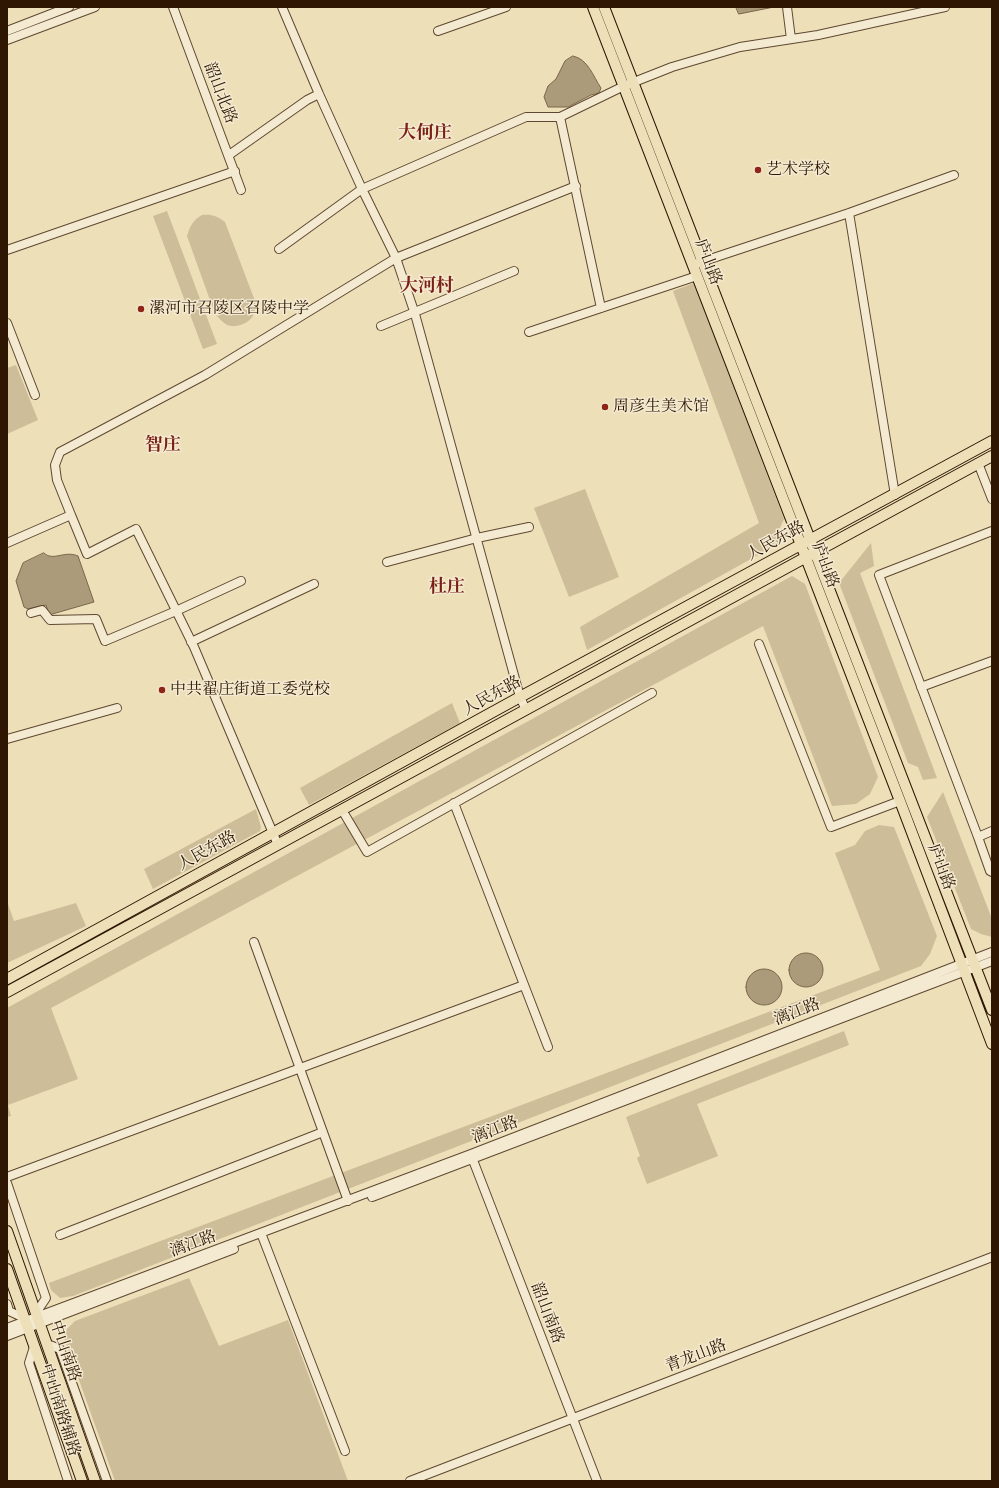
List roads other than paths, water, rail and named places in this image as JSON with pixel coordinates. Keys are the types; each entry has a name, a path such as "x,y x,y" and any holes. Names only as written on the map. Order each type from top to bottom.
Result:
{"main road":[{"name":"庐山路","path":"594,7 629,85 698,263 811,539 992,1010"},
{"name":"庐山路","path":"604,7 629,85"},
{"name":"庐山路","path":"698,263 697,276 992,1044"},
{"name":"人民东路","path":"7,979 520,697 992,442"},
{"name":"人民东路","path":"7,992 992,456"},
{"path":"900,802 910,798"},
{"name":"中山南路","path":"7,1231 95,1481"},
{"name":"中山南路","path":"7,1269 82,1481"}],"street":[{"path":"7,31 69,7"},
{"path":"7,40 95,7"},
{"name":"韶山北路","path":"173,7 242,190"},
{"path":"282,7 362,189 396,258 415,313 520,697 526,710"},
{"path":"787,7 791,39"},
{"path":"279,249 362,189 526,117 560,116 672,67 740,46 818,35 945,7"},
{"path":"438,31 503,8"},
{"path":"35,20 38,28"},
{"path":"229,155 307,100 319,94"},
{"path":"560,116 601,308"},
{"path":"7,250 234,171"},
{"path":"698,263 849,213 954,175"},
{"path":"278,845 191,642 136,529 87,554 56,480 55,465 60,452 205,375 396,258 576,186"},
{"path":"849,213 895,495"},
{"path":"381,326 514,271"},
{"path":"529,332 697,276"},
{"path":"7,322 35,395"},
{"path":"978,463 992,499"},
{"path":"7,543 70,515"},
{"path":"387,562 477,538 529,527"},
{"path":"992,531 879,575 978,837 988,854 990,871 992,872"},
{"path":"31,613 42,610 50,620 96,619 105,641 176,611 241,581"},
{"path":"191,642 314,584"},
{"path":"759,644 831,827 900,802"},
{"path":"921,687 992,661"},
{"path":"342,810 367,852 652,693"},
{"path":"7,740 117,708"},
{"path":"454,803 548,1047"},
{"path":"978,837 992,831"},
{"path":"254,942 348,1200"},
{"name":"漓江路","path":"7,1328 262,1236 472,1157 974,963 992,952"},
{"name":"漓江路","path":"974,963 992,961"},
{"path":"7,1177 524,985"},
{"path":"60,1235 323,1132"},
{"name":"漓江路","path":"262,1236 348,1200 472,1157"},
{"name":"韶山南路","path":"472,1157 597,1481"},
{"path":"7,1182 46,1298 38,1318"},
{"path":"262,1236 345,1451"},
{"name":"青龙山路","path":"410,1481 992,1257"},
{"path":"7,1304 9,1310 26,1322"},
{"name":"漓江路","path":"7,1336 26,1322"},
{"name":"中山南路辅路","path":"47,1344 60,1349 107,1481"},
{"name":"中山南路辅路","path":"34,1347 29,1363 68,1481"}],"place":[{"name":"艺术学校","path":"758,170"},
{"name":"漯河市召陵区召陵中学","path":"141,309"},
{"name":"周彦生美术馆","path":"605,407"},
{"name":"中共翟庄街道工委党校","path":"162,690"}],"district":[{"name":"大何庄","path":"425,133"},
{"name":"大河村","path":"427,286"},
{"name":"智庄","path":"163,445"},
{"name":"杜庄","path":"447,587"}]}
